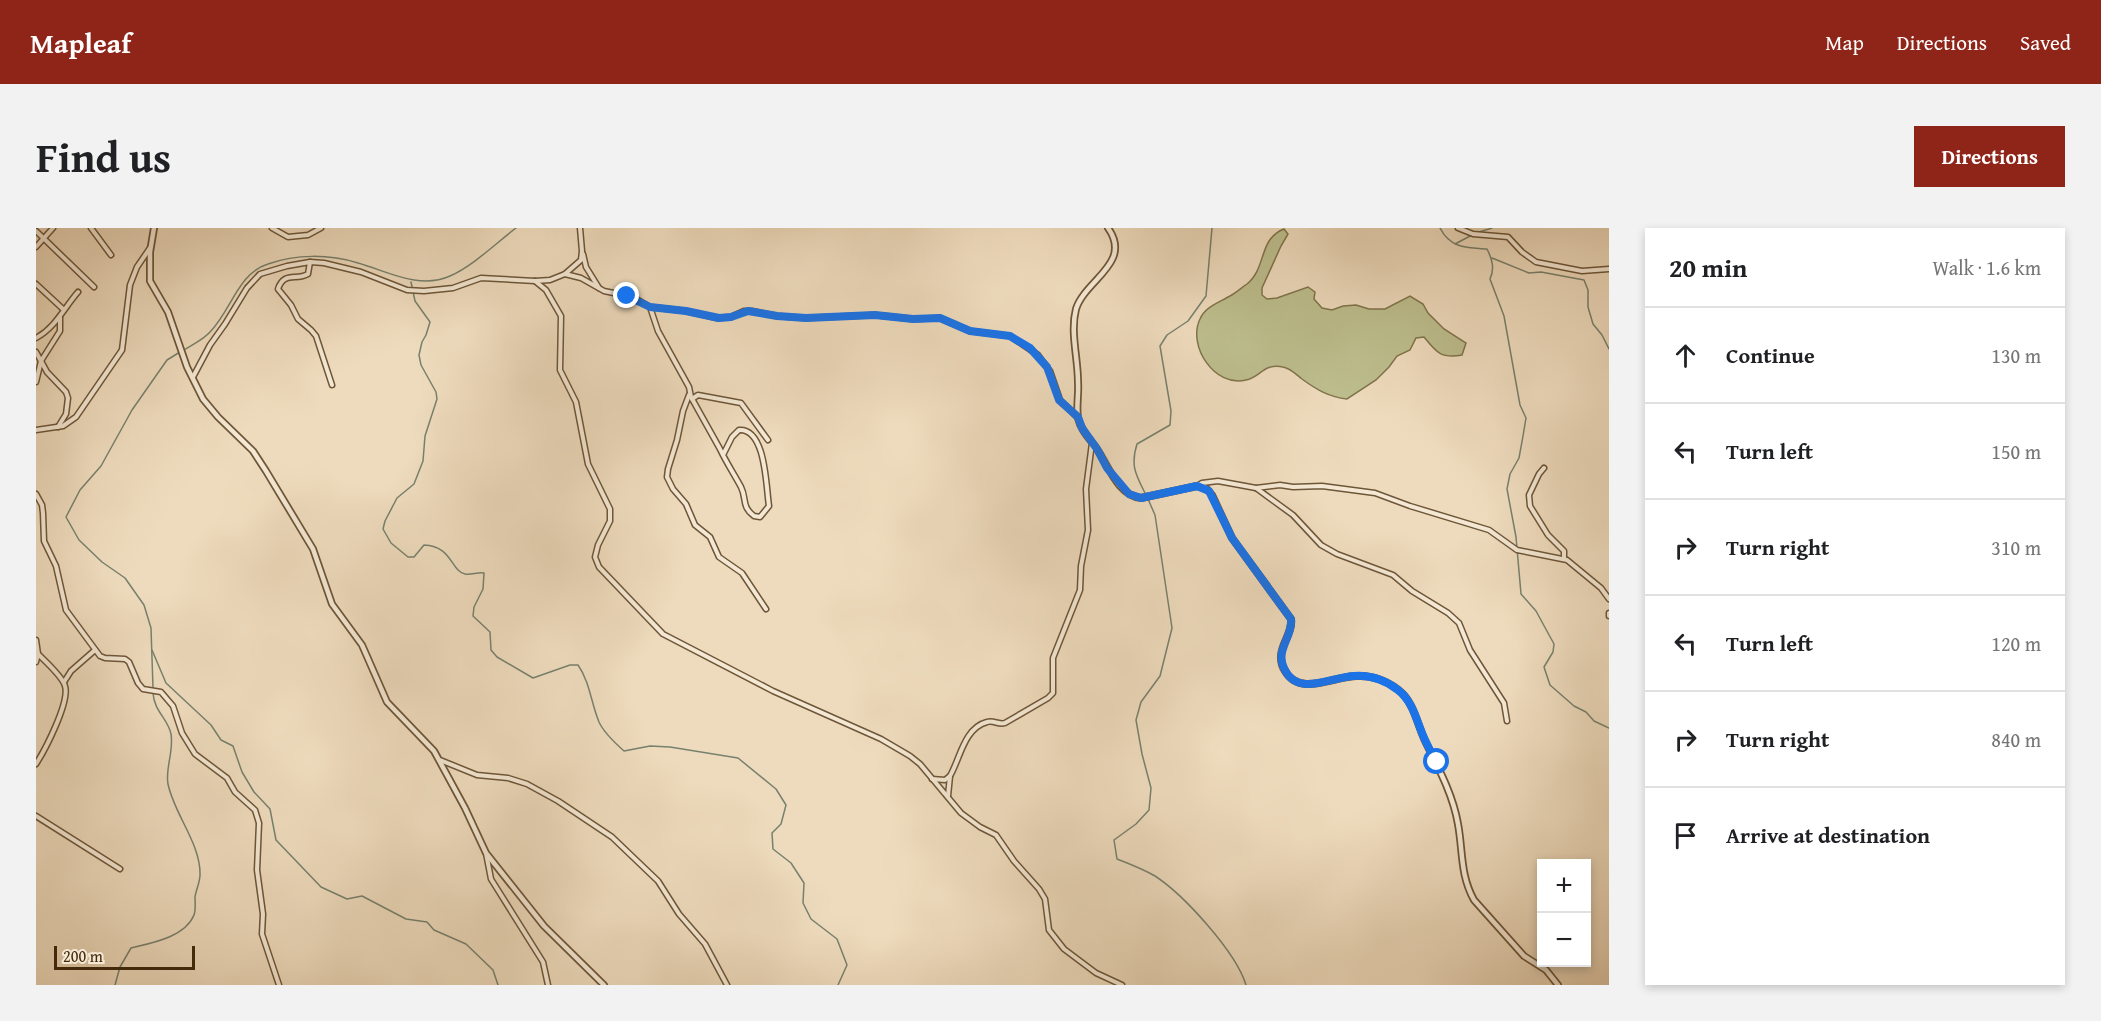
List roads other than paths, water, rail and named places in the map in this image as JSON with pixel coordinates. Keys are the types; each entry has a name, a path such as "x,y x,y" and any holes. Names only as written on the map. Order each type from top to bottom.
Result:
{"street":[{"path":"36,247 53,228"},
{"path":"91,228 111,255"},
{"path":"154,228 150,281 166,309 187,367 206,404 253,451 300,525 319,562 332,604 362,645 387,702 423,737 439,760 486,853 544,926 604,985"},
{"path":"272,228 291,237 308,235 321,228"},
{"path":"580,228 586,267 600,288"},
{"path":"1108,228 1115,242 1111,262 1104,274 1082,295 1075,316 1078,417 1082,428 1111,474 1132,496 1141,498 1218,481 1256,488 1281,485 1362,490 1489,530 1517,549 1564,559 1601,588 1609,599"},
{"path":"1458,228 1473,234 1508,237 1522,252 1536,262 1582,271 1609,269"},
{"path":"36,231 94,287"},
{"path":"36,430 63,426 76,417 122,350 130,285 137,267 151,247"},
{"path":"193,377 212,342 251,282 260,274 274,269 310,262 331,264 412,291 446,290 481,278 550,280 566,274 578,263 582,251"},
{"path":"310,262 308,274 285,278 280,282 278,289 291,305 298,319 316,336 332,386"},
{"path":"566,274 581,278 600,288 633,297 650,307 721,318 752,311 806,318 875,315 944,319 970,331 1010,336 1038,355 1050,372 1059,400 1078,417"},
{"path":"535,281 546,290 560,313 560,370 576,402 588,464 610,509 610,521 598,545 595,557 599,567 663,634 773,691 890,744 910,756 965,817 996,835 1014,861 1040,889 1045,899 1048,926 1064,949 1096,973 1122,985"},
{"path":"36,284 63,309"},
{"path":"36,382 41,361 60,331 60,317 63,309 78,292"},
{"path":"650,307 658,331 689,387 691,397 723,455 743,491 746,507 754,516 760,517 769,506 764,467 755,437 749,431 740,430 732,437 723,455"},
{"path":"36,338 60,317"},
{"path":"36,352 68,398 66,414 58,426"},
{"path":"766,609 742,573 719,557 710,537 695,525 686,504 673,489 668,477 668,469 683,411 691,397 698,395 741,403 768,440"},
{"path":"947,796 950,776 967,740 979,726 991,722 1005,723 1053,693 1054,654 1080,590 1081,566 1089,530 1086,489 1092,443"},
{"path":"1544,468 1529,495 1530,506 1548,535 1564,551 1564,559"},
{"path":"1197,486 1206,488 1212,495 1232,538 1289,616 1291,626 1282,648 1281,659 1283,667 1292,680 1305,685 1351,676 1369,676 1391,685 1409,702 1426,743 1441,771 1456,814 1460,832 1462,866 1474,900 1524,956 1546,970 1558,985"},
{"path":"1256,488 1293,515 1322,545 1336,554 1393,575 1412,591 1455,619 1459,623 1470,650 1503,703 1507,721"},
{"path":"36,495 43,510 44,541 56,563 66,610 95,650 105,658 125,659 129,662 143,689 161,692 173,706 182,733 195,754 227,778 235,792 255,810 259,824 257,870 263,914 262,934 279,985"},
{"path":"36,640 38,654 36,662"},
{"path":"64,682 71,671 95,650"},
{"path":"36,764 61,712 66,692 64,682 38,654"},
{"path":"439,760 469,773 508,778 527,784 558,801 612,837 658,881 678,914 705,944 727,985"},
{"path":"932,779 945,780 950,776"},
{"path":"36,816 120,868"},
{"path":"486,853 491,879 543,962 548,985"}],"waterway":[{"path":"184,350 207,335 249,275 268,264 290,258 324,257 347,260 403,278 438,280 467,266 516,228"},
{"path":"1146,495 1134,465 1137,444 1170,425 1171,411 1160,346 1167,335 1188,321 1206,296 1212,228"},
{"path":"1440,228 1449,240 1459,246 1487,249 1493,267 1490,279 1504,316 1520,405 1526,418 1519,458 1510,474 1507,489 1516,537 1521,594 1536,611 1554,644 1553,652 1544,667 1550,685 1574,706 1586,712 1594,721 1609,728"},
{"path":"1476,233 1492,228"},
{"path":"1455,244 1472,235"},
{"path":"1492,258 1529,273 1541,272 1584,280 1588,290 1588,307 1593,324 1609,349"},
{"path":"411,282 415,301 430,322 419,355 421,365 436,392 437,399 425,436 423,461 414,484 397,498 385,521 383,529 391,543 408,557 414,557 424,545 433,546 446,554 460,572 484,573 483,589 474,607 473,616 490,632 491,650 497,657 533,678 570,665 578,665 585,678 601,726 624,751 650,746 670,747 738,758 776,789 786,805 781,824 772,833 773,849 791,863 804,883 803,903 811,919 837,939 847,965 838,985"},
{"path":"153,688 151,628 144,605 125,578 102,562 79,540 66,517 80,490 101,466 132,410 167,360 180,352"},
{"path":"1148,499 1155,515 1172,628 1160,676 1141,702 1136,720 1151,788 1149,810 1136,824 1114,840 1117,859 1155,876 1180,896 1208,925 1232,957 1246,985"},
{"path":"152,650 166,683 211,725 221,740 233,746 242,772 254,792 270,809 276,840 321,887 347,899 362,896 406,919 427,922 434,930 466,944 493,970 498,985"},
{"path":"115,985 120,967 131,948 167,938 190,923 195,913 195,897 200,878 199,863 192,840 168,784 171,734 156,705 153,693"}]}
